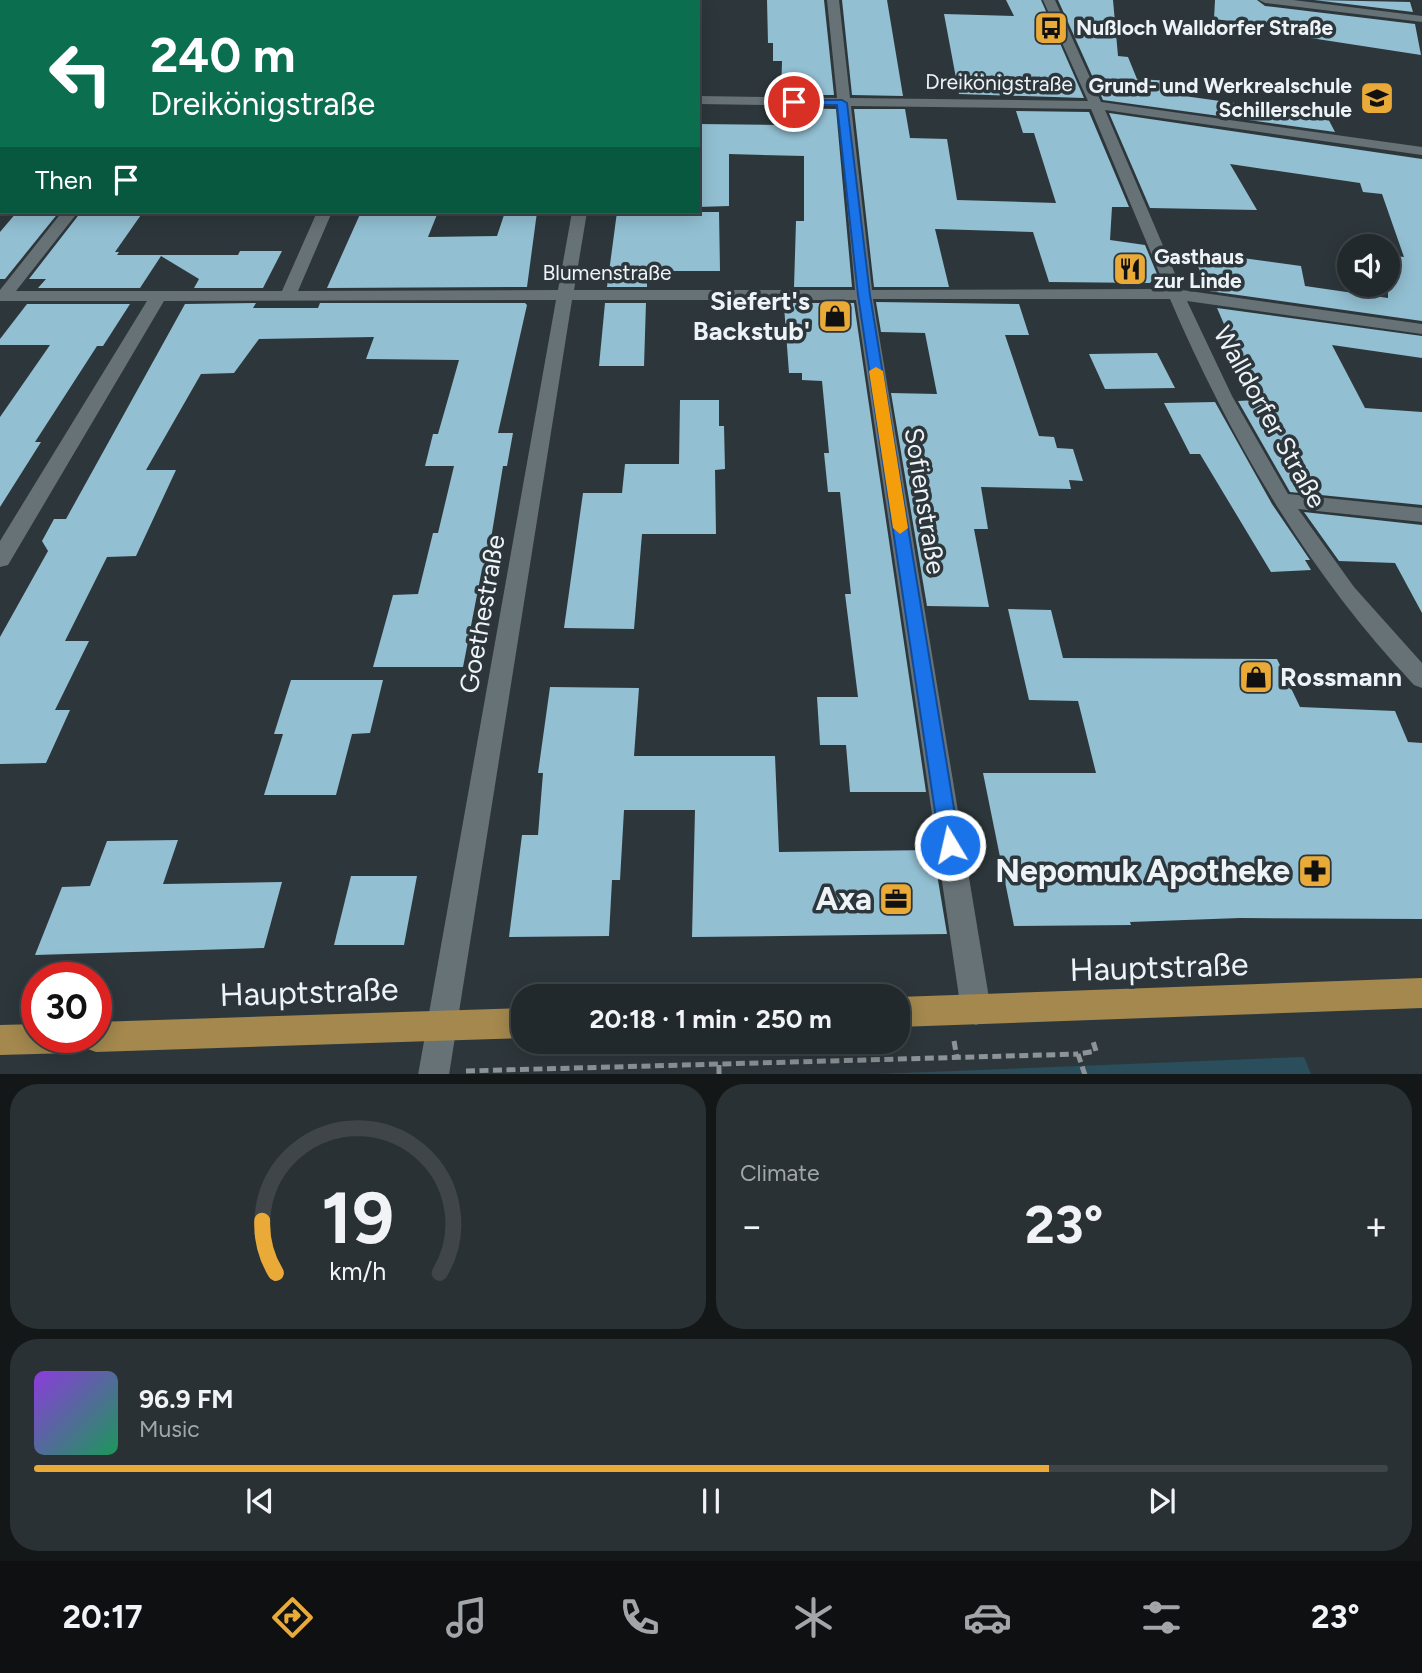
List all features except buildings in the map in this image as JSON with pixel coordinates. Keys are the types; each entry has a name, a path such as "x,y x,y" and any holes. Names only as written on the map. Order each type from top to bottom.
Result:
{"main road":[{"name":"Hauptstraße","path":"910,1012 1422,993"},
{"name":"Hauptstraße","path":"112,1036 511,1023"},
{"path":"0,1041 21,1040"}],"street":[{"name":"Sofienstraße","path":"833,0 864,295 976,1010"},
{"name":"Walldorfer Straße","path":"1048,0 1134,190 1175,294 1282,500 1348,597 1391,648 1422,678"},
{"path":"1265,0 1422,13"},
{"name":"Dreikönigstraße","path":"700,100 1095,105 1422,150"},
{"path":"2,296 68,214"},
{"path":"286,297 323,214"},
{"name":"Goethestraße","path":"433,1073 579,214"},
{"name":"Blumenstraße","path":"2,296 1175,294 1422,329"},
{"path":"0,559 158,297"},
{"path":"1282,500 1422,516"}],"path":[{"path":"433,1073 1078,1054 1096,1051 1082,1007"},
{"path":"1078,1054 1085,1074"},
{"path":"719,1065 719,1074"}],"shaded area":[{"path":"1304,1057 1311,1074 877,1074"}],"slow traffic":[{"path":"876,371 900,528"}],"place":[{"name":"Nußloch Walldorfer Straße","path":"1051,28"},
{"name":"Grund- und Werkrealschule Schillerschule","path":"1377,98"},
{"name":"Gasthaus zur Linde","path":"1130,269"},
{"name":"Siefert's Backstub'","path":"835,316"},
{"name":"Rossmann","path":"1256,677"},
{"name":"Nepomuk Apotheke","path":"1315,871"},
{"name":"Axa","path":"896,899"}],"route":[{"path":"794,102 842,103 864,295 950,845"}]}
